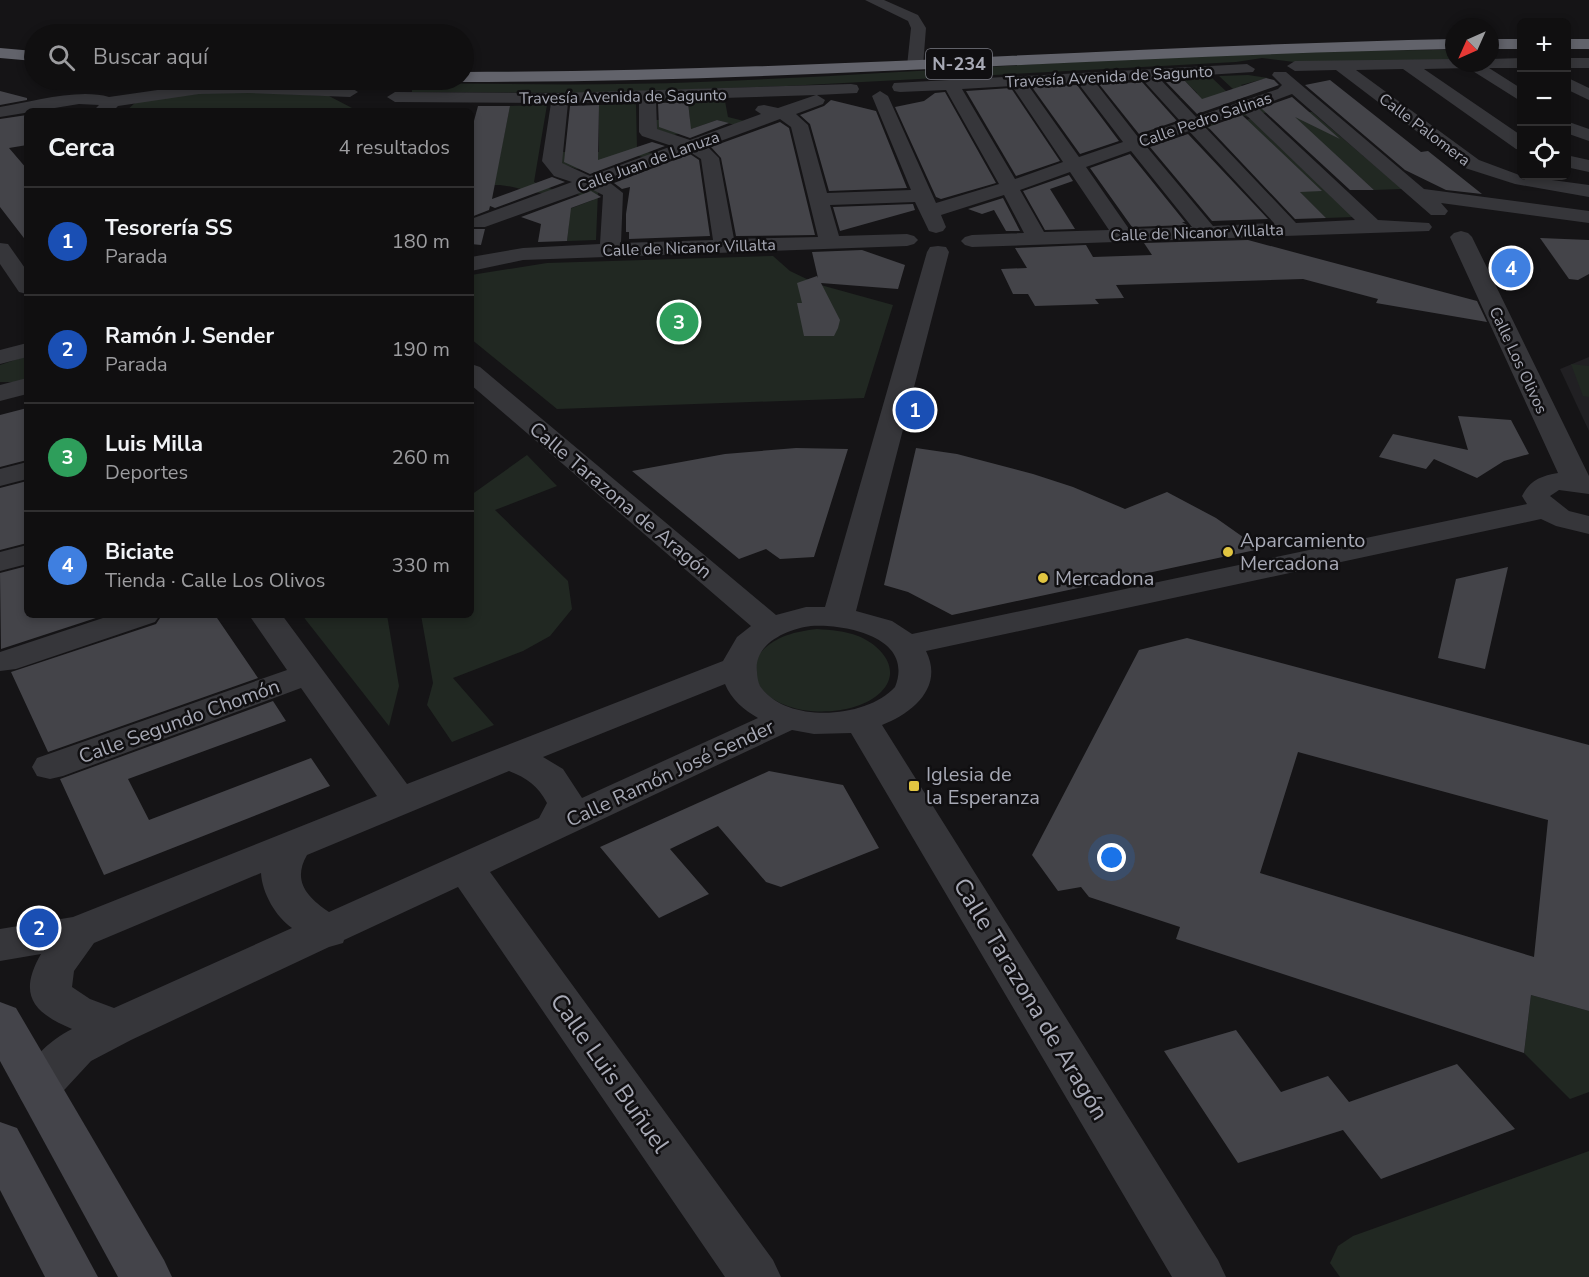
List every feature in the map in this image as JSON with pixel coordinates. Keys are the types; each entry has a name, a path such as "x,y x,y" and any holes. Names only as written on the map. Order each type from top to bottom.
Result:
{"highway":[{"name":"N-234","path":"474,77 671,76 1215,50 1445,44"},
{"path":"1499,44 1517,44"},
{"path":"1571,44 1589,44"},
{"path":"5,53 24,55"}],"main road":[{"path":"0,1020 146,1277"},
{"path":"0,1143 72,1277"}],"street":[{"path":"872,0 913,18 918,23 919,29 913,56 915,66"},
{"name":"Travesía Avenida de Sagunto","path":"900,87 1247,69 1247,64 1257,61 1282,62 1288,71"},
{"path":"1499,63 1517,63"},
{"path":"1571,63 1589,63"},
{"path":"1406,64 1517,142"},
{"path":"1288,71 1339,65 1445,64"},
{"name":"Calle Palomera","path":"1339,65 1472,164 1589,191"},
{"path":"1209,71 1373,226"},
{"path":"1288,71 1438,211"},
{"path":"1484,72 1517,94"},
{"path":"1146,74 1290,229"},
{"path":"1083,78 1207,232"},
{"path":"867,81 891,83 900,87 894,94 880,96 858,93 851,89 854,84 867,81"},
{"path":"1017,81 1123,235"},
{"path":"951,84 1037,238"},
{"path":"1571,85 1589,95"},
{"name":"Travesía Avenida de Sagunto","path":"290,90 373,94 469,105 560,98 851,89"},
{"name":"Travesía Avenida de Sagunto","path":"24,108 79,99 98,99 105,107 194,90"},
{"path":"742,94 759,108 792,118 799,125 830,242"},
{"path":"647,96 648,132 704,151 710,158 725,247"},
{"path":"838,616 931,222 880,96"},
{"name":"Calle Pedro Salinas","path":"931,222 955,206 1007,184 1190,121 1237,97"},
{"path":"560,98 551,161 553,167 561,172 591,181 613,193 610,250"},
{"name":"Calle Juan de Lanuza","path":"474,221 819,100"},
{"name":"Travesía Avenida de Sagunto","path":"0,112 24,108"},
{"path":"0,130 24,126"},
{"path":"1571,128 1589,136"},
{"path":"1571,146 1589,141"},
{"path":"1571,154 1589,149"},
{"path":"1571,162 1589,166"},
{"path":"1447,190 1505,173"},
{"path":"1419,194 1589,217"},
{"path":"818,199 931,222"},
{"path":"1422,227 1416,224 1416,216 1438,211 1474,216 1482,230 1589,222"},
{"path":"474,221 505,236 523,254"},
{"name":"Calle de Nicanor Villalta","path":"474,263 523,254 830,242 907,240 920,249 931,222 965,248 972,241 1373,226 1422,227 1439,234 1482,230"},
{"name":"Calle Los Olivos","path":"1482,230 1583,484"},
{"path":"0,249 24,283"},
{"path":"0,357 24,351"},
{"name":"Calle Tarazona de Aragón","path":"474,375 771,627"},
{"path":"0,478 24,471"},
{"path":"1583,484 1552,483 1538,490 1536,496 1546,509 1569,521 1589,525"},
{"path":"906,645 1546,509"},
{"path":"0,562 24,555"},
{"path":"838,616 877,626 906,645 916,665 913,687 893,707 861,720 824,724 788,718 760,705 743,687 738,667 747,645 771,627 803,617 838,616"},
{"path":"4,662 135,618"},
{"path":"267,618 400,801"},
{"path":"0,945 78,933 509,757 738,667"},
{"name":"Calle Segundo Chomón","path":"50,767 308,674"},
{"name":"Calle Ramón José Sender","path":"466,868 788,718"},
{"name":"Calle Tarazona de Aragón","path":"861,720 1200,1277"},
{"path":"509,757 541,769 557,784 566,803 553,827"},
{"path":"292,846 280,865 282,886 297,911 328,932"},
{"path":"38,1087 75,1048 115,1027 466,868"},
{"name":"Calle Luis Buñuel","path":"466,868 755,1277"},
{"path":"78,933 61,955 51,975 49,990 53,999 66,1008 115,1027"}],"shaded area":[{"path":"1445,50 1445,60 1294,62 1262,58 1236,62 787,86 583,93 412,92 412,90 474,90 474,83 664,83 1266,53"},
{"path":"1248,75 1268,78 1241,85 1244,87 1234,90 1219,76"},
{"path":"1211,77 1229,94 1194,103 1179,97 1197,97 1197,93 1182,78"},
{"path":"232,91 329,96 352,108 129,108 136,102"},
{"path":"725,101 728,117 748,122 738,126 717,120 674,135 655,129 655,120 690,119 688,102"},
{"path":"636,104 637,148 656,155 646,158 625,152 577,169 559,163 560,152 599,152 599,105"},
{"path":"547,105 534,182 556,191 541,193 494,185 510,106"},
{"path":"1256,106 1288,112 1259,113"},
{"path":"1244,109 1354,217 1326,218 1236,128 1209,129 1204,124 1213,121 1230,126 1252,118 1235,113"},
{"path":"1288,112 1312,112 1402,189 1374,190"},
{"path":"590,189 598,192 596,240 567,241 569,223 535,222 593,200 577,194"},
{"path":"773,256 790,271 817,284 893,305 864,398 557,409 474,341 474,275 547,263"},
{"path":"24,357 24,382 0,382 0,365"},
{"path":"1589,357 1589,431 1560,369"},
{"path":"1571,364 1589,366 1589,397 1583,396"},
{"path":"527,455 557,486 495,510 568,581 572,609 550,636 523,651 453,678 494,725 452,742 427,705 433,683 422,618 474,618 474,493"},
{"path":"304,618 388,618 399,686 389,726"},
{"path":"817,629 858,636 874,645 886,659 889,667 890,675 881,692 869,701 836,711 800,709 783,704 769,696 759,685 756,658 776,640"},
{"path":"1531,995 1589,1011 1589,1092 1570,1099 1524,1053"},
{"path":"1589,1151 1589,1277 1340,1277 1330,1263 1338,1246 1353,1236"}],"building":[{"path":"1266,78 1274,80 1279,85 1197,114 1166,82 1185,81 1202,99"},
{"path":"1330,80 1421,152 1428,151 1482,194 1446,190 1405,170 1305,85"},
{"path":"1142,82 1177,121 1139,134 1099,84"},
{"path":"1077,85 1119,141 1080,154 1032,87"},
{"path":"1011,88 1060,161 1016,176 966,91"},
{"path":"0,91 27,98 27,100 0,105"},
{"path":"945,92 996,183 941,199 936,197 895,107 924,101 935,93"},
{"path":"1292,97 1340,139 1295,117 1374,190 1350,190 1261,108"},
{"path":"831,100 876,111 907,188 829,191 810,124 800,115 824,106"},
{"path":"688,102 691,129 717,120 729,123 690,138 659,127 658,103"},
{"path":"599,105 598,160 652,142 665,146 590,174 564,162 570,106"},
{"path":"478,106 510,106 492,199 552,177 565,182 495,208 490,206 489,210 474,216 474,121"},
{"path":"24,115 24,146 9,148 24,166 24,238 0,207 0,119"},
{"path":"1242,115 1322,191 1300,192 1326,218 1295,219 1208,127"},
{"path":"780,122 789,128 815,235 736,236 721,158 711,147"},
{"path":"1188,134 1268,219 1212,221 1150,147"},
{"path":"690,154 699,160 710,236 629,239 629,232 626,232 626,214 630,187 622,189 614,183"},
{"path":"1130,154 1185,222 1182,222 1187,225 1132,227 1090,168"},
{"path":"1069,175 1073,181 1050,189 1075,229 1045,230 1023,191"},
{"path":"591,191 601,197 571,208 567,241 538,242 541,224 521,217"},
{"path":"1003,198 1020,231 1006,231 994,210 982,214 968,209"},
{"path":"913,204 915,210 840,231 833,207"},
{"path":"474,229 485,229 481,245 474,244"},
{"path":"1540,238 1589,240 1589,274 1578,280 1569,279"},
{"path":"1248,240 1477,301 1487,322 1376,303 1378,299 1303,279 1116,285 1124,298 1095,299 1099,304 1035,306 1028,294 1013,294 1001,269 1027,268 1015,248 1086,245 1093,257 1152,255 1144,243"},
{"path":"862,250 905,265 898,289 821,283 840,320 838,328 834,336 804,336 797,303 802,303 797,283 817,276 818,278 812,252"},
{"path":"24,409 24,461 0,467 0,415"},
{"path":"1458,416 1511,420 1529,454 1504,461 1477,478 1434,459 1426,469 1379,457 1393,434 1468,450"},
{"path":"796,448 848,449 814,557 780,559 766,549 739,559 632,471 725,454"},
{"path":"916,448 957,454 1033,474 1073,487 1125,509 1167,492 1216,518 1260,549 952,615 908,592 884,585"},
{"path":"24,482 24,544 0,550 0,488"},
{"path":"24,567 24,618 96,618 1,649 0,573"},
{"path":"1508,567 1485,669 1438,658 1456,579"},
{"path":"160,618 217,618 258,678 48,752 11,672 156,624"},
{"path":"1187,638 1589,745 1589,1011 1531,995 1524,1053 1176,939 1180,927 1089,897 1081,887 1058,891 1032,855 1139,650","holes":["1298,752 1548,820 1534,957 1260,873"]},
{"path":"273,701 286,721 128,779 149,820 311,758 330,786 104,875 60,779"},
{"path":"769,771 843,785 879,848 781,887 766,882 718,826 670,849 709,894 659,918 600,847"},
{"path":"1236,1030 1281,1092 1328,1076 1349,1102 1457,1064 1515,1129 1381,1179 1343,1130 1238,1163 1164,1051"}],"place":[{"name":"Biciate","path":"1511,268"},
{"name":"Luis Milla","path":"679,322"},
{"name":"Tesorería SS","path":"915,410"},
{"name":"Aparcamiento Mercadona","path":"1228,552"},
{"name":"Mercadona","path":"1043,578"},
{"name":"Iglesia de la Esperanza","path":"914,786"},
{"name":"Ramón J. Sender","path":"39,928"}]}
